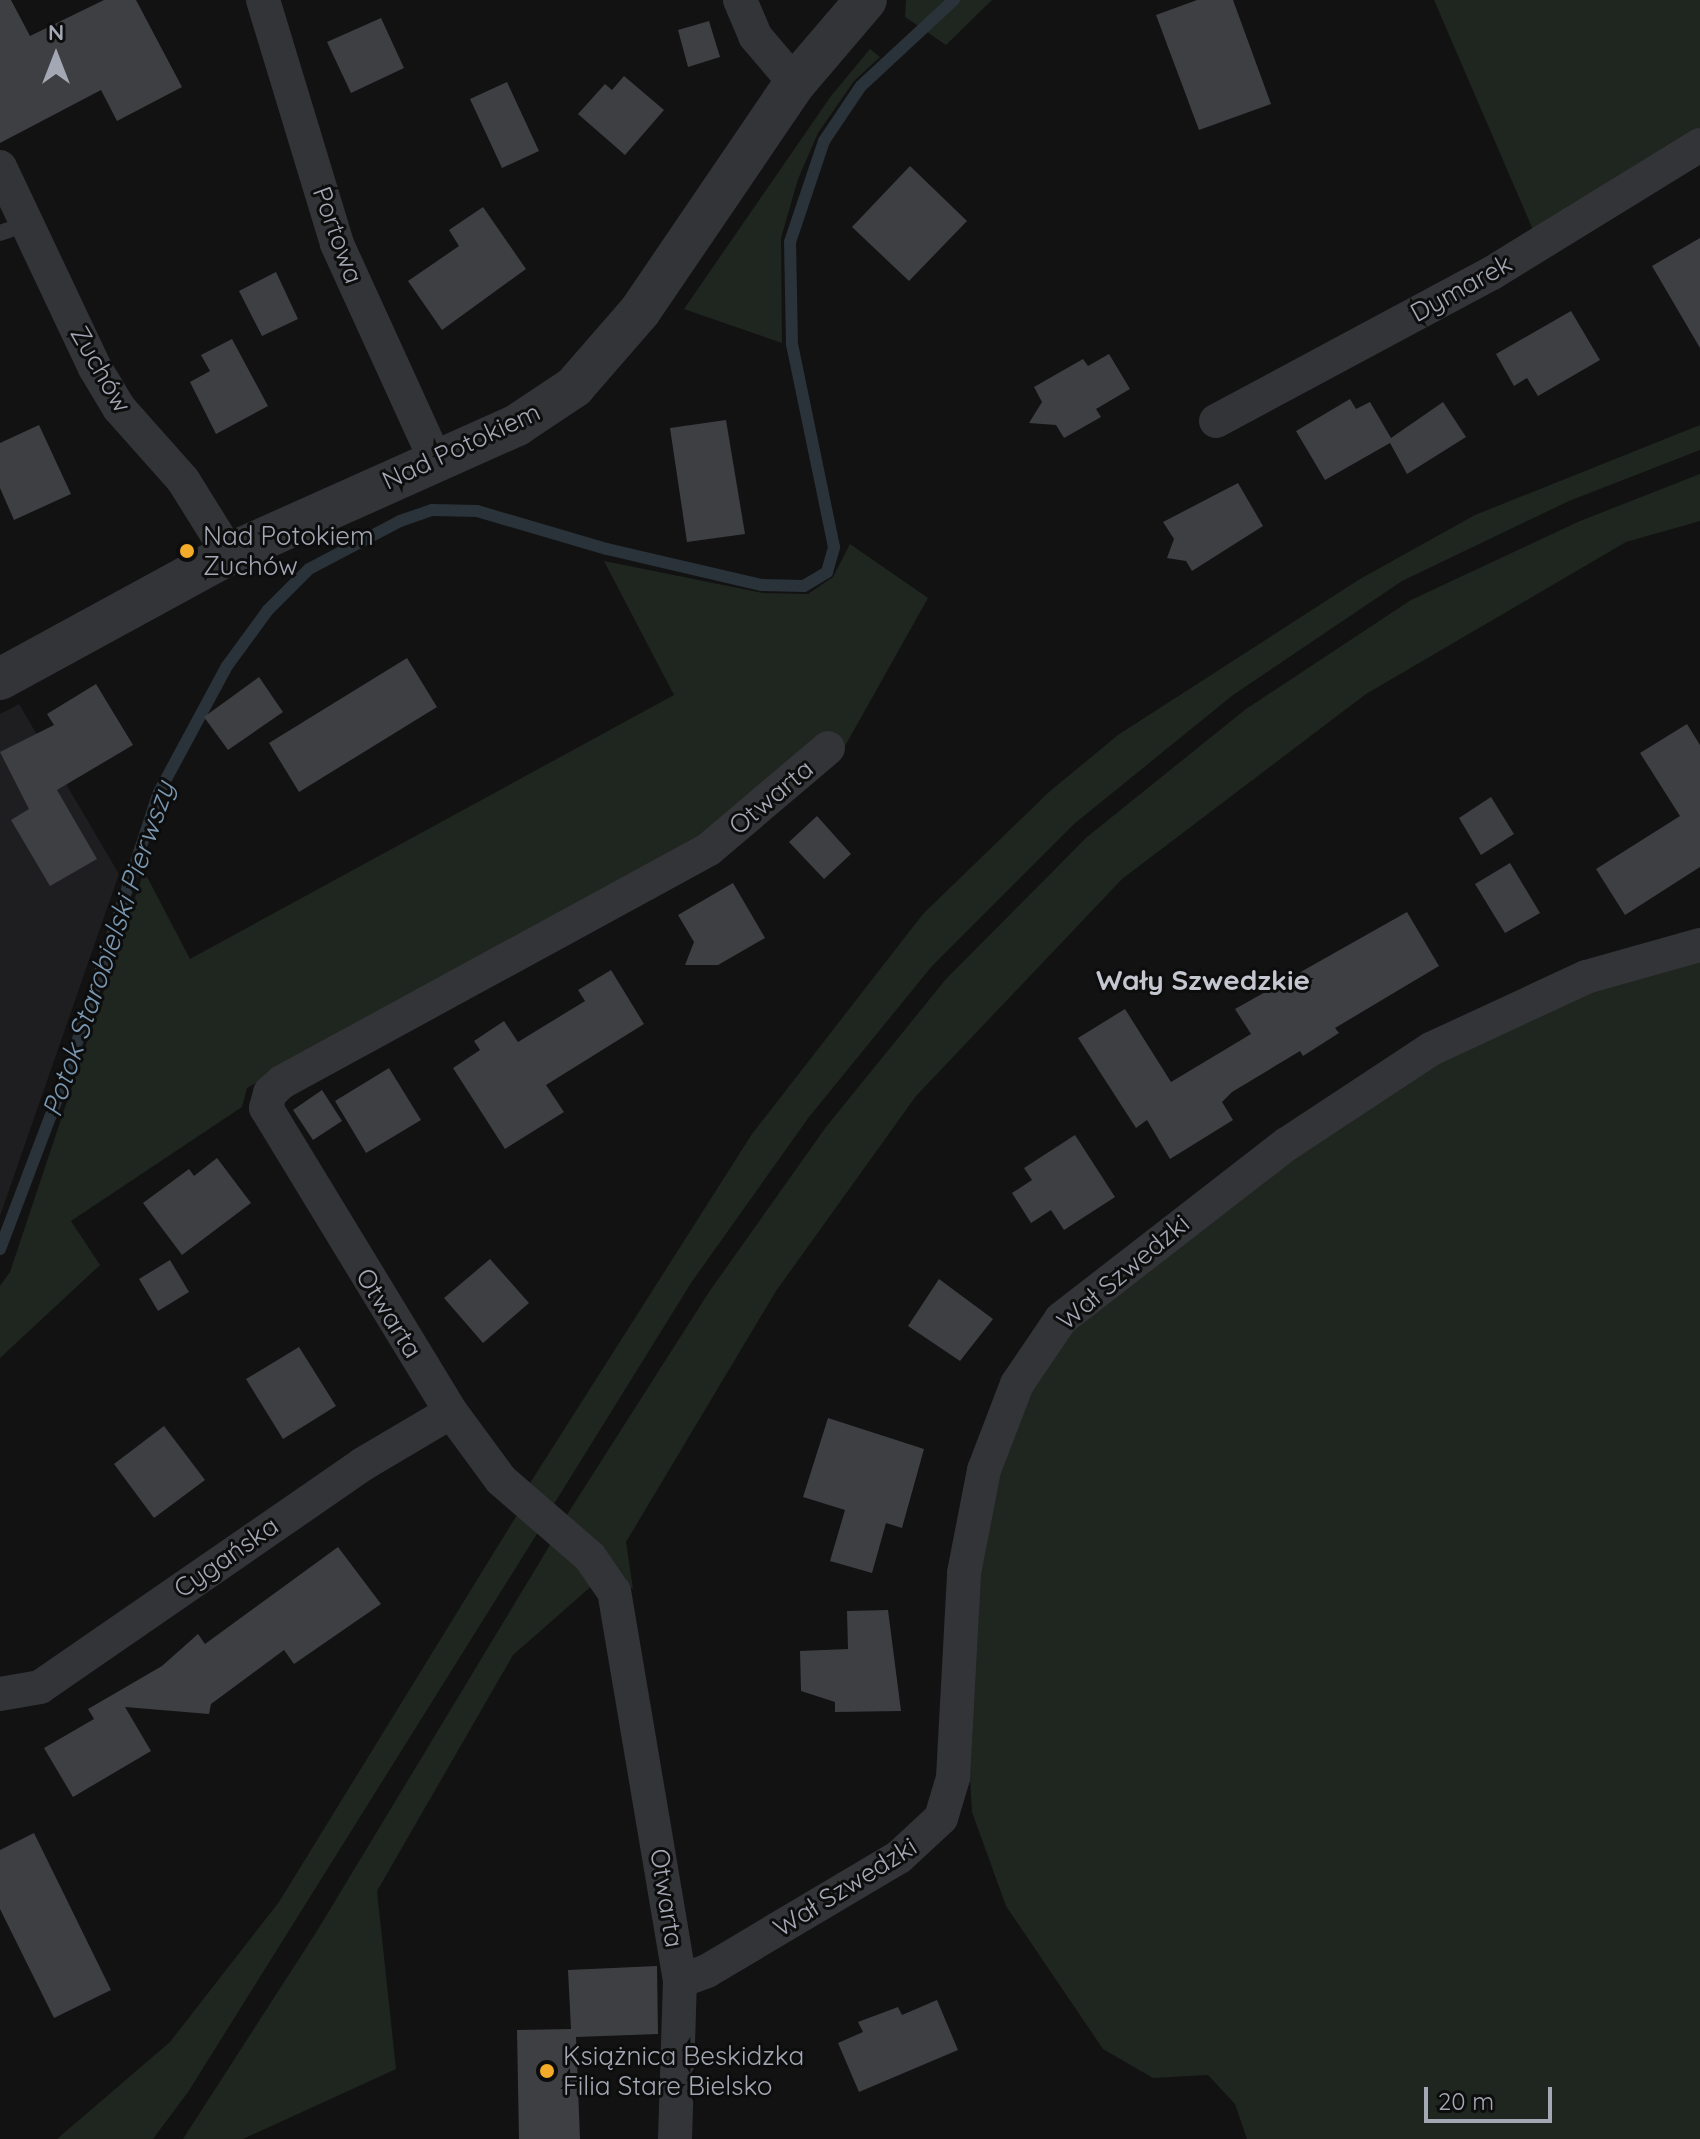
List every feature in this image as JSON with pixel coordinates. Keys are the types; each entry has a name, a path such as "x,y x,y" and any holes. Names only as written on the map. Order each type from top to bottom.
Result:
{"street":[{"name":"Portowa","path":"263,0 337,244 436,461"},
{"path":"740,0 755,36 795,83"},
{"name":"Nad Potokiem","path":"0,679 229,554 543,410 596,365 640,311 795,83 866,0"},
{"name":"Dymarek","path":"1216,421 1492,273 1700,145"},
{"name":"Zuchów","path":"0,167 15,228 95,368 119,408 183,480 229,554"},
{"name":"Otwarta","path":"675,2139 680,1981 614,1592 590,1557 501,1480 451,1412 270,1123 266,1108 270,1093 282,1082 709,849 828,748"},
{"name":"Wał Szwedzki","path":"680,1981 707,1971 899,1857 941,1818 953,1778 964,1573 984,1470 1017,1384 1061,1319 1287,1144 1431,1049 1586,977 1700,945"},
{"name":"Cygańska","path":"0,1694 40,1687 339,1480 451,1412"}],"shaded area":[{"path":"906,0 992,0 946,45 905,17"},
{"path":"1434,0 1700,0 1700,131 1534,232"},
{"path":"870,49 880,57 854,81 818,133 798,179 781,238 782,343 684,309 831,96"},
{"path":"1700,425 1700,450 1569,501 1402,581 1233,695 1074,824 932,966 809,1117 691,1283 549,1512 525,1491 752,1134 923,914 1049,792 1118,735 1360,579 1475,515"},
{"path":"1700,474 1700,521 1626,542 1366,694 1122,879 916,1096 776,1291 626,1542 633,1589 617,1579 563,1521 709,1292 826,1127 946,979 1087,837 1246,709 1411,600 1580,521"},
{"path":"850,544 928,598 845,746 831,734 702,841 247,1088 242,1107 71,1221 100,1265 0,1358 0,1286 10,1272 144,871 190,959 674,695 604,561 763,593 808,594 833,577"},
{"path":"19,704 119,874 0,1216 0,714"},
{"path":"1700,956 1700,2139 1247,2139 1235,2104 1208,2075 1153,2078 1103,2049 1006,1906 972,1812 966,1712 969,1618 995,1469 1052,1348 1230,1197 1513,1016"},
{"path":"520,1510 540,1529 188,2092 153,2139 57,2139 170,2042 279,1902"},
{"path":"553,1540 595,1583 513,1655 377,1891 396,2069 243,2139 183,2139 317,1931"}],"building":[{"path":"0,0 11,0 30,36 104,0 136,0 182,87 117,121 101,90 0,143"},
{"path":"1197,0 1233,0 1271,104 1199,130 1156,15"},
{"path":"381,18 404,68 351,93 327,42"},
{"path":"709,21 720,57 688,67 678,30"},
{"path":"624,76 664,110 625,155 578,114 605,84 612,90"},
{"path":"507,82 539,151 502,168 470,99"},
{"path":"910,166 967,221 909,281 852,227"},
{"path":"483,207 526,269 442,330 408,281 459,246 449,230"},
{"path":"1700,238 1700,348 1652,266"},
{"path":"276,272 298,319 262,336 239,291"},
{"path":"1571,311 1600,360 1538,396 1527,378 1514,386 1496,354"},
{"path":"232,339 268,406 216,434 190,382 210,371 201,355"},
{"path":"1109,354 1130,389 1096,409 1101,417 1064,438 1056,425 1029,423 1042,402 1034,387 1083,359 1088,366"},
{"path":"1350,399 1356,409 1370,402 1391,438 1443,402 1466,437 1407,474 1390,443 1325,480 1296,431"},
{"path":"726,420 745,534 687,542 670,428"},
{"path":"39,425 71,494 14,520 0,488 0,443"},
{"path":"1238,483 1263,526 1192,571 1186,561 1167,558 1174,539 1163,522"},
{"path":"407,658 437,707 299,792 269,743"},
{"path":"259,677 283,712 228,750 204,717"},
{"path":"96,684 133,745 57,790 97,859 50,886 11,820 29,809 0,752 54,725 47,714"},
{"path":"1687,724 1700,745 1700,867 1625,915 1596,869 1680,816 1640,753"},
{"path":"1491,797 1514,834 1481,855 1459,818"},
{"path":"817,816 851,854 824,879 789,842"},
{"path":"1510,863 1540,913 1505,933 1475,884"},
{"path":"733,883 765,938 718,965 685,965 694,942 678,915"},
{"path":"1407,912 1439,966 1335,1028 1339,1033 1303,1056 1300,1051 1232,1092 1222,1102 1233,1120 1170,1159 1147,1120 1136,1128 1078,1038 1125,1009 1171,1082 1251,1034 1235,1009"},
{"path":"611,970 644,1024 546,1085 564,1112 505,1149 453,1068 480,1050 474,1041 504,1021 518,1042 585,1001 578,990"},
{"path":"389,1068 421,1120 366,1153 335,1101"},
{"path":"322,1090 342,1121 313,1140 293,1110"},
{"path":"1075,1135 1115,1197 1064,1230 1051,1210 1031,1223 1012,1193 1032,1180 1024,1168"},
{"path":"217,1158 251,1203 182,1255 143,1203 189,1169 194,1176"},
{"path":"490,1259 529,1303 483,1343 444,1298"},
{"path":"170,1260 189,1292 158,1311 139,1279"},
{"path":"939,1279 993,1319 960,1361 908,1326"},
{"path":"299,1347 336,1406 283,1439 246,1379"},
{"path":"828,1418 924,1449 902,1528 886,1523 872,1573 830,1561 845,1510 803,1497"},
{"path":"164,1426 205,1480 154,1518 114,1464"},
{"path":"338,1547 381,1604 294,1664 284,1650 211,1704 209,1714 125,1707 151,1751 73,1797 44,1748 94,1719 88,1709 162,1666 198,1634 205,1644"},
{"path":"888,1610 901,1711 835,1712 835,1702 801,1691 800,1651 848,1649 847,1611"},
{"path":"34,1833 111,1990 54,2018 0,1909 0,1850"},
{"path":"657,1966 658,2034 576,2037 580,2139 519,2139 517,2030 571,2029 568,1970"},
{"path":"937,2000 958,2050 859,2092 838,2043 863,2032 858,2022 898,2007 902,2015"}],"waterway":[{"name":"Potok Starobielski Pierwszy","path":"0,1249 67,1073 158,794 227,666 268,610 309,569 400,521 432,510 477,511 607,549 762,585 804,586 827,572 834,547 792,345 790,242 824,141 861,86 954,0"}],"place":[{"name":"Nad Potokiem Zuchów","path":"187,551"},
{"name":"Książnica Beskidzka Filia Stare Bielsko","path":"547,2071"}],"district":[{"name":"Wały Szwedzkie","path":"1203,980"}]}
